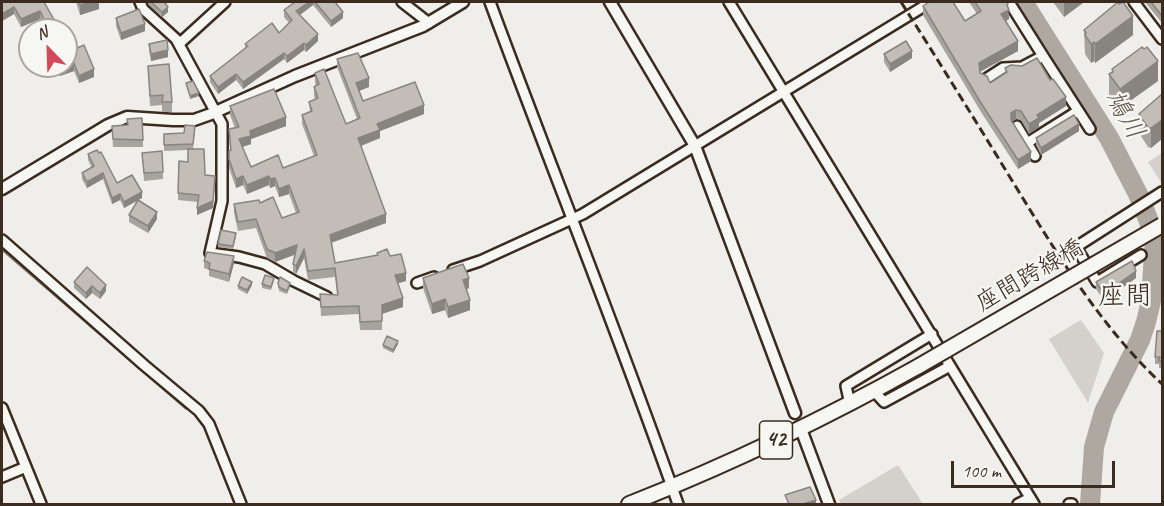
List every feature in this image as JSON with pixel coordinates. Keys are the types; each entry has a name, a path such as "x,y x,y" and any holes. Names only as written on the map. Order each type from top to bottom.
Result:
{"main road":[{"name":"座間跨線橋","path":"874,391 1162,225"},
{"name":"42","path":"629,504 801,429 874,391"}],"street":[{"path":"140,2 143,9 176,39 222,124 222,201 210,253 265,264 327,297"},
{"path":"179,44 225,2"},
{"path":"402,2 429,23"},
{"path":"2,189 108,125 127,117 194,120 295,76 429,23 463,2"},
{"path":"490,2 678,504"},
{"path":"610,2 695,146 829,504"},
{"path":"729,2 1032,501 1018,504"},
{"path":"417,283 480,261 573,219 931,2"},
{"path":"1009,2 1090,129"},
{"path":"1134,2 1162,39"},
{"path":"986,79 1003,68 1022,67 1043,56"},
{"path":"1027,143 1078,111"},
{"path":"1017,126 1035,156"},
{"path":"1141,255 1097,282 1076,247 1159,194"},
{"path":"2,240 200,411 209,424 241,504"},
{"path":"850,404 846,386 932,334"},
{"path":"874,391 884,402 950,366"},
{"path":"2,408 41,504"},
{"path":"2,477 26,467"}],"shaded area":[{"path":"1162,153 1162,184 1148,162"},
{"path":"1081,320 1104,353 1088,403 1049,339"},
{"path":"898,465 923,504 841,504 839,500"}],"building":[{"path":"2,2 44,2 53,18 43,18 40,11 20,18 14,7 2,14"},
{"path":"151,2 164,2 168,7 162,12"},
{"path":"295,2 309,2 296,11 318,34 306,45 304,43 287,56 284,53 243,82 236,74 218,87 210,76 248,46 245,44 272,23 279,33 292,20 284,10"},
{"path":"315,2 335,2 343,12 331,21"},
{"path":"929,2 953,2 965,21 981,11 975,2 1007,2 1009,10 1001,14 1018,41 979,63 980,73 987,76 990,83 1007,72 1005,68 1011,65 1022,66 1037,58 1050,80 1053,79 1066,97 1037,115 1039,118 1029,124 1021,111 1016,110 1011,113 1011,120 1031,152 1018,160 923,6"},
{"path":"1118,2 1119,4 1123,2 1133,16 1095,44 1094,42 1091,44 1084,30"},
{"path":"1151,2 1162,2 1162,16"},
{"path":"139,9 145,24 121,33 116,18"},
{"path":"167,40 168,50 151,54 149,44"},
{"path":"906,41 912,51 890,64 884,54"},
{"path":"84,45 94,69 79,76 78,48"},
{"path":"1142,47 1144,49 1147,47 1158,61 1120,89 1109,74 1113,72 1112,69"},
{"path":"358,53 369,78 356,83 363,101 415,82 424,105 377,124 380,130 358,138 386,214 330,235 335,263 378,255 377,253 387,249 390,256 401,254 406,273 395,275 403,298 382,305 382,321 360,322 359,306 321,307 320,294 338,295 335,268 308,271 304,249 296,266 293,264 297,245 275,253 267,249 256,219 238,222 234,204 259,200 260,203 273,197 282,218 299,212 289,185 279,189 275,178 270,179 269,176 247,185 243,176 236,179 229,159 231,150 229,129 239,127 230,106 274,89 286,117 250,131 251,136 239,139 251,167 278,155 283,168 317,155 302,115 312,111 309,102 318,98 314,87 319,84 315,73 324,69 346,124 360,118 337,59"},
{"path":"169,64 172,102 162,102 163,95 150,96 148,66"},
{"path":"193,81 199,93 190,96 186,83"},
{"path":"1162,94 1162,120 1148,128 1139,114"},
{"path":"1074,115 1079,124 1041,148 1036,138"},
{"path":"142,118 143,140 113,139 112,126 128,125 127,119"},
{"path":"185,125 195,126 193,144 164,145 164,134 184,133"},
{"path":"188,149 204,149 205,175 215,176 213,201 197,208 199,195 178,193 179,161 188,162"},
{"path":"97,150 101,152 117,183 132,175 142,192 124,202 120,194 112,198 103,173 87,182 82,173 94,166 88,154"},
{"path":"162,151 163,172 144,173 142,153"},
{"path":"138,200 157,212 148,226 129,215"},
{"path":"221,230 236,233 233,246 218,244"},
{"path":"207,252 234,256 229,274 209,269 210,263 204,261"},
{"path":"1132,261 1136,271 1104,294 1096,282"},
{"path":"463,264 469,278 463,280 470,300 448,307 445,299 432,304 423,278"},
{"path":"87,267 106,285 100,293 92,286 86,293 74,282"},
{"path":"265,275 274,278 271,287 262,284"},
{"path":"242,277 252,282 247,290 238,286"},
{"path":"280,277 290,283 287,291 279,287"},
{"path":"1157,331 1162,331 1162,361 1159,361 1160,357 1155,357"},
{"path":"387,336 398,341 393,350 383,345"},
{"path":"810,487 816,500 803,504 789,504 785,495"}],"waterway":[{"name":"鳩川","path":"1023,2 1109,138 1139,196 1155,237 1151,301 1146,322 1140,340 1104,412 1094,447 1090,504"},
{"path":"2,249 186,408"}],"railway":[{"path":"901,2 1083,291 1120,339 1162,384"}],"district":[{"name":"座間","path":"1125,297"}]}
